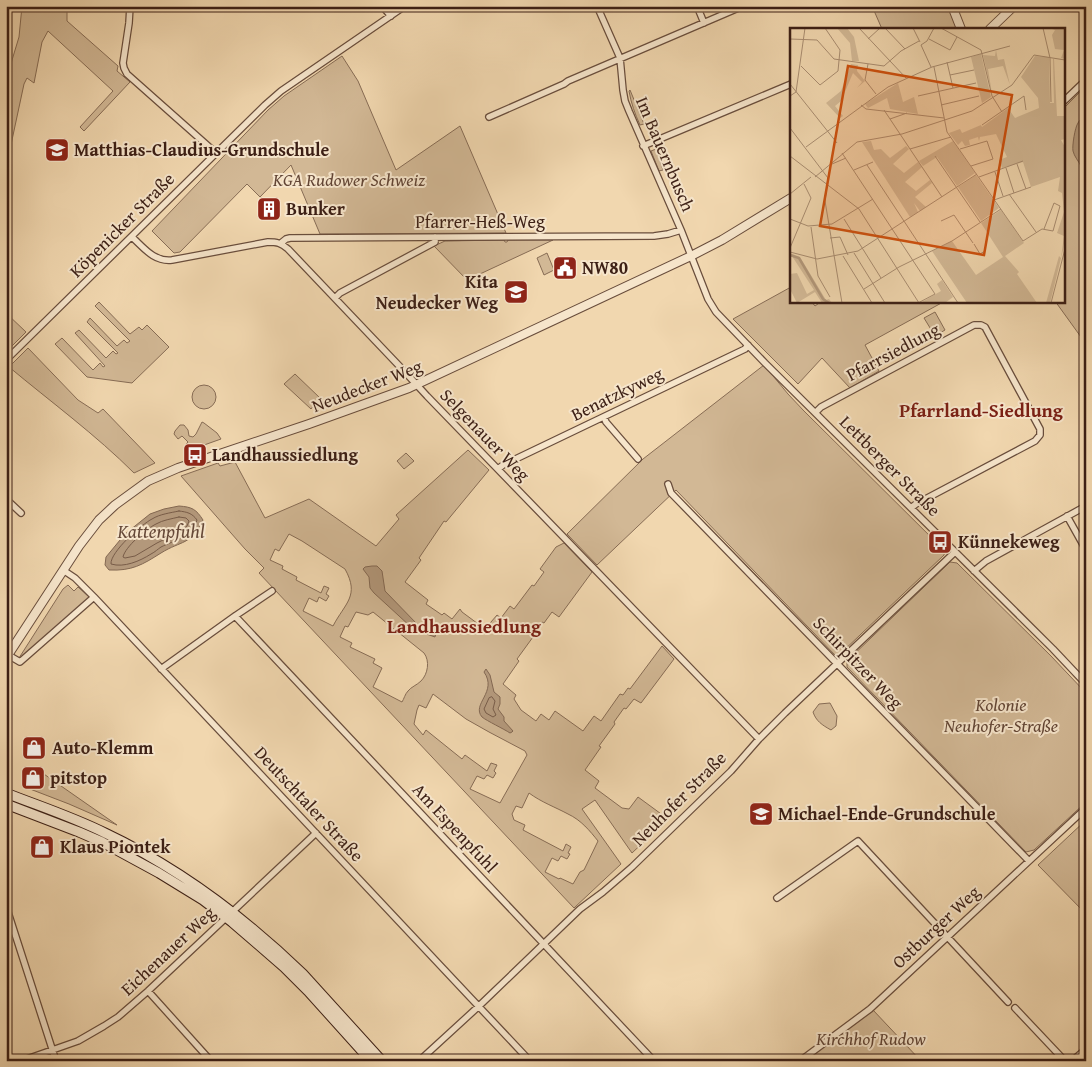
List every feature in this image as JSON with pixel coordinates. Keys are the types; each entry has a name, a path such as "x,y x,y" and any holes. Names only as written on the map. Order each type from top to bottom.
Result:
{"main road":[{"path":"6,793 95,828 181,875 229,915 276,949 302,974 382,1061"},
{"path":"6,804 79,832 125,854 229,915 255,942 290,973 371,1061"},
{"path":"46,819 50,809"},
{"path":"125,854 129,845"}],"street":[{"path":"130,6 123,63 125,71 216,153"},
{"path":"382,6 390,16"},
{"name":"Köpenicker Straße","path":"6,360 265,105 281,91 405,6"},
{"name":"Im Bauernbusch","path":"597,6 620,58 625,101 691,256"},
{"path":"697,6 704,23"},
{"path":"489,117 620,58 743,6"},
{"path":"952,6 961,28"},
{"path":"991,28 1014,6"},
{"path":"1064,101 1086,80"},
{"path":"643,146 790,84"},
{"name":"Neudecker Weg","path":"94,597 20,662 7,658 83,539 115,504 148,481 178,468 309,424 416,385 691,256 722,240 790,199"},
{"name":"Pfarrer-Heß-Weg","path":"281,243 290,238 654,236 680,230"},
{"path":"132,236 152,255 161,260 268,242 281,243"},
{"path":"335,298 340,293 435,242 435,237"},
{"name":"Selgenauer Weg","path":"281,243 759,739"},
{"name":"Lettberger Straße","path":"691,256 708,299 720,317 1086,684"},
{"name":"Pfarrsiedlung","path":"816,412 821,407 974,326 981,325 984,328 1040,429 1040,435 1035,441 911,508"},
{"name":"Benatzkyweg","path":"498,469 745,349 748,345"},
{"path":"604,417 606,422 638,459"},
{"name":"Schirpitzer Weg","path":"668,484 671,493 1029,861"},
{"path":"6,498 22,513"},
{"path":"974,571 986,561 1086,506"},
{"path":"1067,516 1086,550"},
{"name":"Neuhofer Straße","path":"419,1061 580,909 632,867 731,771 759,739 954,552"},
{"name":"Deutschtaler Straße","path":"63,570 75,578 94,597 530,1061"},
{"path":"161,669 272,591"},
{"name":"Am Espenpfuhl","path":"235,616 654,1061"},
{"name":"Ostburger Weg","path":"800,1061 870,1009 1086,808"},
{"name":"Eichenauer Weg","path":"21,1061 78,1041 125,1011 316,833"},
{"path":"777,898 858,841 1008,1002"},
{"path":"6,906 56,1061"},
{"path":"148,991 211,1061"},
{"path":"1015,1008 1065,1061"},
{"path":"1072,1061 1086,1049"}],"green space":[{"path":"22,6 67,6 67,21 118,66 117,71 130,82 84,131 80,127 113,91 48,31 42,42 34,83 27,78 24,84 6,168 6,90 11,72 9,70 19,37"},
{"path":"872,6 948,6 957,28 882,28"},
{"name":"KGA Rudower Schweiz","path":"342,56 358,81 396,170 460,126 506,233 320,234 291,165 260,197 247,184 180,252 174,253 152,231 268,110 284,96"},
{"path":"630,90 644,124 640,125 636,117"},
{"path":"1082,90 1086,94 1086,344 1056,302 1064,302 1064,108"},
{"path":"656,149 663,170 659,171 651,151"},
{"path":"504,240 507,242 508,240 553,240 467,280 434,246 445,241"},
{"path":"547,253 554,270 544,275 537,258"},
{"path":"790,288 790,302 812,302 815,306 821,302 943,302 865,345 879,371 850,388 822,358 798,384 733,319"},
{"path":"99,302 130,334 139,327 142,330 147,325 169,347 132,383 87,377 55,344 62,338 93,370 100,363 103,367 105,366 75,333 79,330 106,358 113,351 116,354 118,353 87,322 90,318 117,346 124,340 127,343 130,341 95,306"},
{"path":"935,312 945,330 935,336 924,318"},
{"path":"6,313 26,332 8,350 6,349"},
{"path":"28,348 78,400 98,413 103,409 155,463 134,473 89,432 9,367"},
{"path":"764,365 804,411 945,551 944,555 839,655 835,655 676,490 597,565 567,534 643,459"},
{"path":"295,374 320,398 311,409 284,384"},
{"path":"204,385 213,388 216,397 213,406 204,409 195,406 192,397 195,388"},
{"path":"202,422 217,433 221,439 190,450 184,446 188,442 182,436 178,439 174,434 180,425 184,425 188,430 189,436 193,437"},
{"path":"468,450 489,470 446,522 444,521 419,558 421,560 405,582 428,600 426,604 442,615 444,613 452,619 460,609 485,629 497,615 501,618 510,606 514,609 532,585 534,586 544,572 540,569 556,547 564,543 592,572 559,617 552,612 544,623 542,622 503,684 516,695 514,699 521,710 536,721 541,714 549,720 555,711 583,731 594,716 601,721 620,694 623,695 628,688 630,689 662,646 674,659 641,703 634,699 626,709 624,708 585,770 599,781 595,788 622,808 629,809 638,797 668,819 632,853 595,800 582,809 621,864 574,908 259,573 264,568 181,476 218,463 220,466 235,462 265,518 309,499 376,546 399,519 396,515","holes":["289,534 345,569 349,578 351,593 333,626 303,611 309,598 317,602 319,597 326,601 329,596 326,594 329,588 324,586 321,593 296,580 297,577 282,569 283,566 270,560 275,549 279,551","356,612 368,615 373,612 424,653 428,664 425,675 421,681 407,692 402,702 373,687 382,668 373,663 375,659 350,647 352,643 340,637 345,626 348,627","433,694 466,719 525,751 527,755 500,803 470,789 477,776 484,779 487,775 493,778 497,765 491,763 487,771 465,755 462,759 426,730 423,735 414,724 419,705 426,708","529,793 577,819 598,841 584,870 580,872 573,884 545,872 552,858 558,861 561,856 567,859 571,847 566,844 563,851 523,830 525,825 514,820 512,814 516,806 522,808"]},
{"path":"406,453 414,461 404,469 397,461"},
{"name":"Kolonie Neuhofer-Straße","path":"950,562 957,563 1086,693 1086,802 1034,850 1026,852 847,667 847,661"},
{"path":"68,585 74,591 78,587 89,597 88,599 20,659 63,589"},
{"path":"830,703 837,716 836,726 831,730 816,718 813,712 819,704"},
{"path":"41,772 117,825 30,789 39,789"},
{"path":"1086,820 1086,914 1038,865"},
{"name":"Kirchhof Rudow","path":"873,1010 921,1061 805,1061"}],"water":[{"path":"1086,118 1086,166 1081,166 1074,153 1073,145 1077,125"},
{"name":"Kattenpfuhl","path":"179,506 193,509 203,520 190,538 136,566 109,570 105,565 106,557 125,534 150,514"},
{"path":"377,566 382,571 385,591 417,624 436,633 435,637 411,627 374,593 370,588 369,577 363,569"},
{"path":"486,669 490,675 494,692 500,697 498,709 504,717 504,721 513,731 510,733 484,719 480,712 488,686 484,672"}],"place":[{"name":"Matthias-Claudius-Grundschule","path":"57,150"},
{"name":"Bunker","path":"269,209"},
{"name":"NW80","path":"565,268"},
{"name":"Kita Neudecker Weg","path":"516,292"},
{"name":"Landhaussiedlung","path":"195,455"},
{"name":"Künnekeweg","path":"940,542"},
{"name":"Auto-Klemm","path":"34,748"},
{"name":"pitstop","path":"33,778"},
{"name":"Michael-Ende-Grundschule","path":"761,814"},
{"name":"Klaus Piontek","path":"42,847"}],"district":[{"name":"Pfarrland-Siedlung","path":"981,410"},
{"name":"Landhaussiedlung","path":"464,626"}]}
